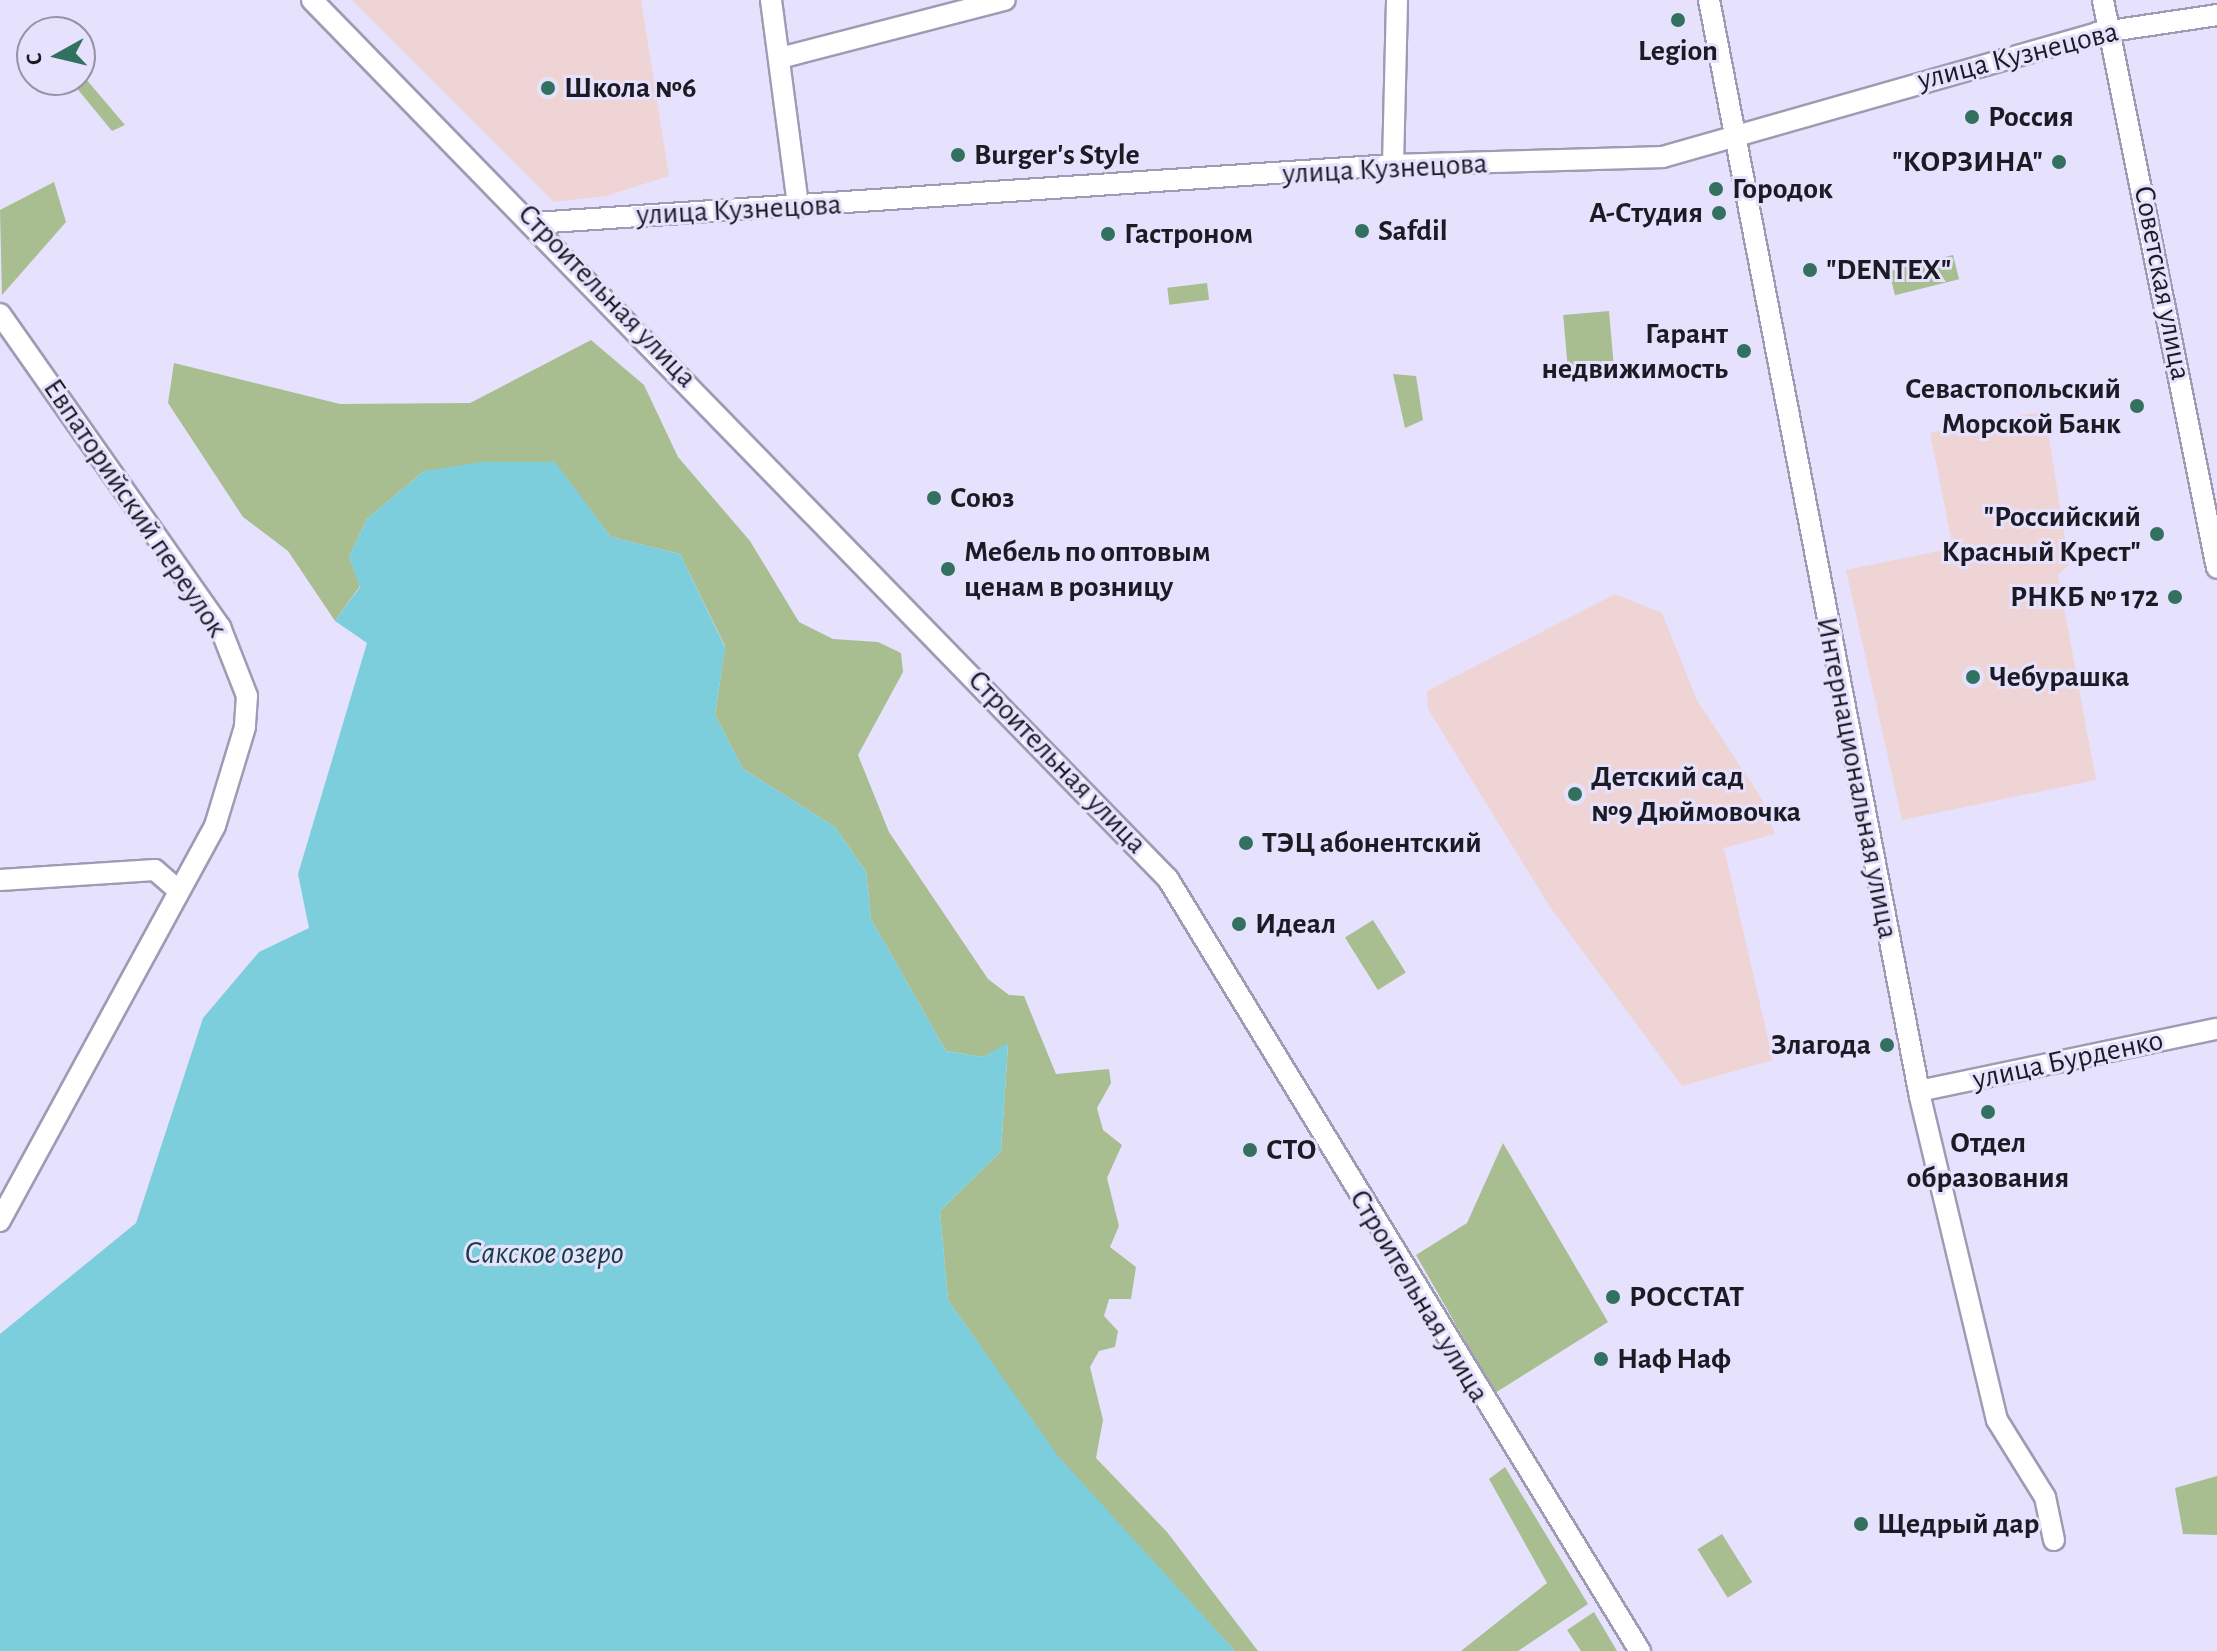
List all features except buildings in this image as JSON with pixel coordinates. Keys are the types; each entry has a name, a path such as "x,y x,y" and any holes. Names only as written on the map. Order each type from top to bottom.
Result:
{"street":[{"name":"Строительная улица","path":"312,0 535,223 1168,879 1640,1651"},
{"path":"771,0 798,206"},
{"path":"780,58 1005,0"},
{"path":"1393,165 1397,0"},
{"name":"Интернациональная улица","path":"1709,0 1919,1091 1997,1420 2045,1497 2054,1540"},
{"name":"Советская улица","path":"2103,0 2112,30 2217,568"},
{"name":"улица Кузнецова","path":"535,223 1393,165 1627,160 1737,138 2112,30 2217,15"},
{"name":"Евпаторийский переулок","path":"0,314 220,627 247,696 245,727 215,826 0,1221"},
{"path":"0,880 155,870 178,890"},
{"name":"улица Бурденко","path":"1919,1091 2217,1029"}],"shaded area":[{"name":"Школа №6","path":"352,0 641,0 669,176 606,196 554,202"},
{"path":"96,91 125,125 112,131 83,96 96,96"},
{"path":"54,182 66,222 2,295 0,210"},
{"path":"1953,255 1959,279 1895,295 1889,271"},
{"path":"1207,283 1209,300 1169,305 1167,288"},
{"path":"1609,311 1614,368 1568,372 1563,315"},
{"path":"591,340 644,385 678,457 750,541 799,622 833,639 878,642 901,653 903,672 858,755 889,832 988,979 1009,995 1024,996 1056,1074 1109,1069 1111,1083 1097,1108 1103,1130 1122,1145 1107,1178 1119,1226 1110,1247 1136,1267 1131,1299 1109,1299 1104,1316 1118,1331 1115,1347 1099,1351 1090,1367 1103,1420 1096,1458 1167,1532 1258,1651 1235,1651 1076,1478 1001,1479 1039,1431 948,1300 940,1211 1001,1151 1008,1044 983,1057 946,1051 871,919 866,872 835,827 743,769 715,715 725,646 680,554 611,537 554,462 424,471 367,519 349,557 360,586 335,621 288,551 243,517 168,403 174,363 340,404 470,403"},
{"path":"1393,374 1416,376 1423,420 1405,428"},
{"name":"Чебурашка","path":"2045,411 2069,565 2058,575 2096,780 1902,820 1846,570 1953,548 1930,433"},
{"path":"1615,594 1662,613 1697,700 1763,801 1775,834 1724,848 1773,1060 1682,1086 1550,907 1428,709 1427,691"},
{"path":"1373,920 1406,973 1378,990 1345,937"},
{"path":"1503,1143 1608,1322 1495,1393 1416,1255 1467,1223"},
{"path":"1505,1467 1588,1604 1518,1651 1461,1651 1547,1583 1489,1479"},
{"path":"2217,1476 2217,1535 2183,1534 2175,1488"},
{"path":"1722,1534 1752,1582 1728,1598 1697,1549"},
{"path":"1594,1612 1617,1651 1581,1651 1567,1630"}],"water":[{"name":"Сакское озеро","path":"483,462 555,462 611,537 680,554 725,647 715,715 743,769 835,827 866,872 871,919 946,1051 983,1057 1008,1043 1001,1151 940,1211 948,1300 1058,1456 1235,1651 0,1651 0,1334 136,1223 203,1018 259,952 309,928 298,874 367,643 335,621 360,587 349,557 367,519 424,471"}],"place":[{"name":"Legion","path":"1678,20"},
{"name":"Школа №6","path":"548,88"},
{"name":"Россия","path":"1972,117"},
{"name":"Burger's Style","path":"958,155"},
{"name":"\"КОРЗИНА\"","path":"2059,162"},
{"name":"Городок","path":"1716,189"},
{"name":"А-Студия","path":"1719,213"},
{"name":"Safdil","path":"1362,231"},
{"name":"Гастроном","path":"1108,234"},
{"name":"\"DENTEX\"","path":"1810,270"},
{"name":"Гарант недвижимость","path":"1744,351"},
{"name":"Севастопольский Морской Банк","path":"2137,406"},
{"name":"Союз","path":"934,498"},
{"name":"\"Российский Красный Крест\"","path":"2157,534"},
{"name":"Мебель по оптовым ценам в розницу","path":"948,569"},
{"name":"РНКБ № 172","path":"2175,597"},
{"name":"Чебурашка","path":"1973,677"},
{"name":"Детский сад №9 Дюймовочка","path":"1575,794"},
{"name":"ТЭЦ абонентский","path":"1246,843"},
{"name":"Идеал","path":"1239,924"},
{"name":"Злагода","path":"1887,1045"},
{"name":"Отдел образования","path":"1988,1112"},
{"name":"СТО","path":"1250,1150"},
{"name":"РОССТАТ","path":"1613,1297"},
{"name":"Наф Наф","path":"1601,1359"},
{"name":"Щедрый дар","path":"1861,1524"}]}
